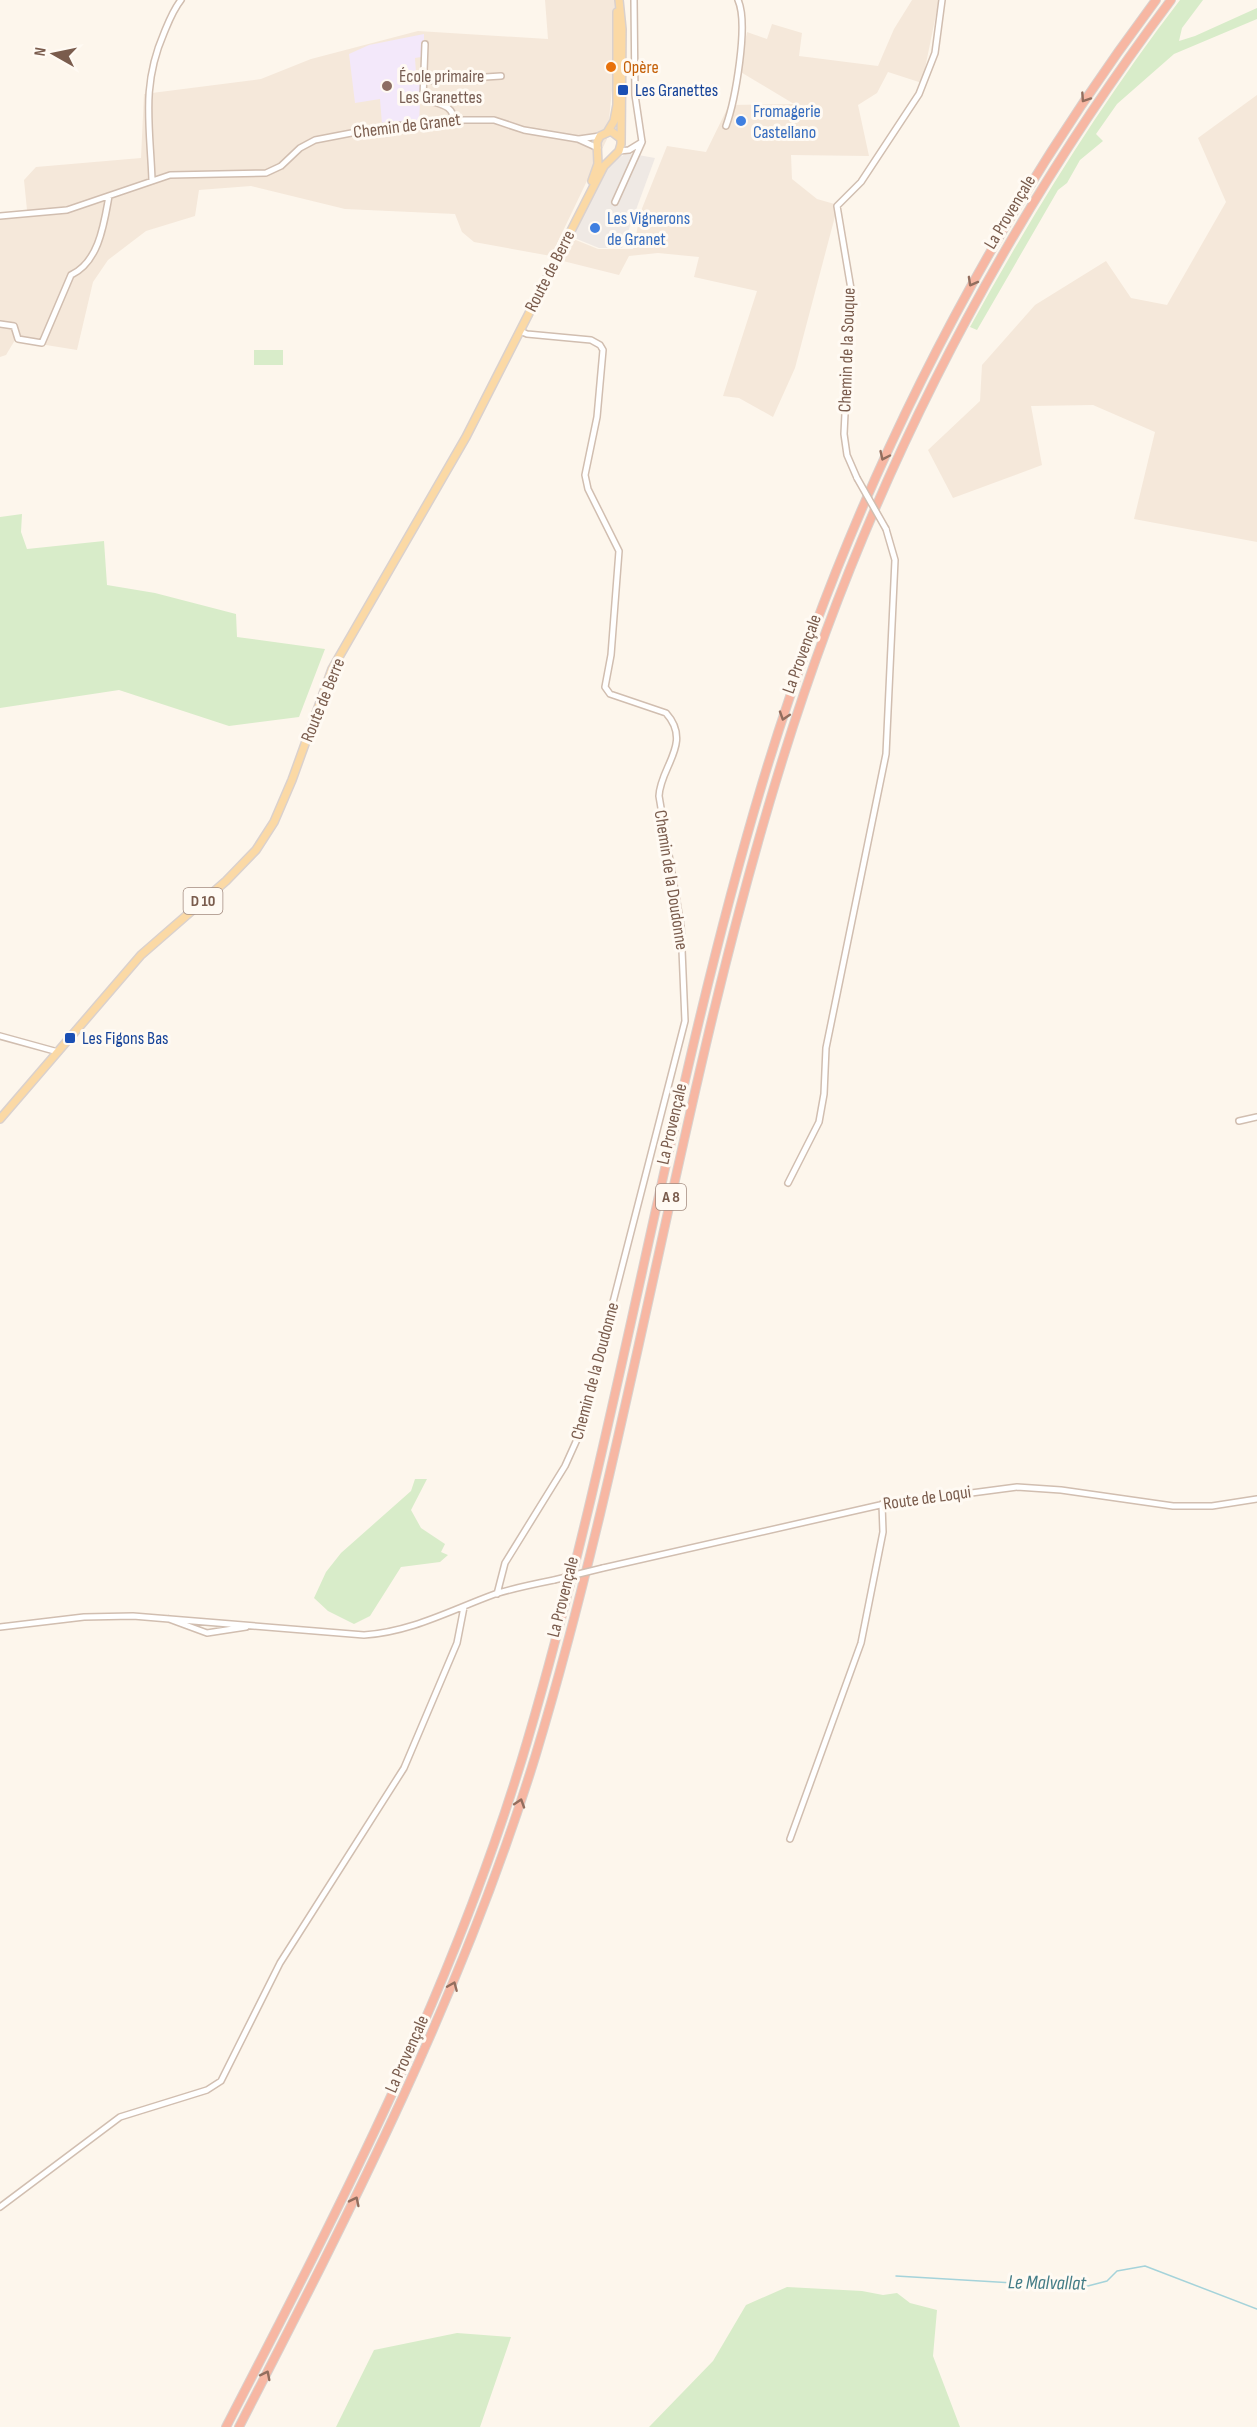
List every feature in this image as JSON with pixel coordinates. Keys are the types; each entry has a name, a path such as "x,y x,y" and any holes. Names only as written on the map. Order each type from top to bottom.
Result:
{"highway":[{"path":"1119,50 1150,0"},
{"name":"La Provençale","path":"226,2427 335,2214 404,2069 471,1909 505,1812 565,1606 722,929 766,773 818,617 872,483 945,332 1022,196 1119,50 1156,0"},
{"name":"La Provençale","path":"239,2427 350,2211 416,2072 478,1924 516,1815 579,1598 733,933 783,755 834,610 906,437 978,295 1084,121 1171,0"}],"main road":[{"path":"618,0 623,90 620,139 616,153 605,155 599,149 600,136 608,131 614,121 617,105 618,0"},
{"path":"608,131 616,133 620,139"},
{"name":"Route de Berre","path":"590,192 599,149"},
{"name":"Route de Berre","path":"0,1119 141,955 226,881 256,850 268,831 292,780 332,669 466,437 590,192 616,153"}],"street":[{"path":"152,180 148,97 150,74 153,60 173,10 181,0"},
{"path":"615,202 640,144 634,95 634,0"},
{"path":"726,126 733,108 739,61 743,15 738,0"},
{"name":"Chemin de la Souque","path":"788,1183 819,1122 824,1094 826,1048 885,760 895,560 886,529 857,478 847,455 844,434 851,289 837,206 861,182 919,94 935,53 942,0"},
{"path":"425,44 423,98 444,104 454,115 454,122"},
{"path":"423,81 501,76"},
{"name":"Chemin de Granet","path":"0,216 55,213 152,180 180,174 266,173 281,166 300,148 315,140 389,126 428,127 454,122 494,120 524,130 578,139 599,149"},
{"name":"Chemin de Granet","path":"578,139 600,136"},
{"path":"620,139 640,144"},
{"path":"616,153 640,144"},
{"path":"0,324 14,326 18,339 42,343 71,275 81,270 99,244 109,196"},
{"name":"Chemin de la Doudonne","path":"497,1594 499,1579 505,1563 565,1466 579,1435 683,1032 686,1000 678,904 658,796 662,777 675,756 674,727 666,713 610,694 605,687 611,655 619,551 588,489 585,475 597,417 603,374 603,350 600,345 591,340 527,334 520,331"},
{"path":"0,1036 58,1052"},
{"path":"1239,1121 1257,1117"},
{"name":"Route de Loqui","path":"250,1626 364,1635 383,1634 412,1628 497,1594 666,1552 882,1504 1017,1487 1061,1490 1173,1506 1212,1506 1257,1499"},
{"path":"790,1839 861,1643 883,1532 882,1504"},
{"path":"0,2207 120,2117 207,2090 221,2081 280,1963 404,1768 457,1643 464,1607"},
{"path":"0,1627 84,1617 167,1618 250,1626"},
{"path":"167,1618 207,1633 250,1626"}],"shaded area":[{"path":"545,0 615,0 614,70 607,139 551,256 474,242 462,232 455,214 345,209 251,186 199,190 195,216 146,231 108,260 93,282 77,350 15,340 6,355 0,357 0,213 27,210 24,180 36,167 141,158 144,94 261,79 311,59 418,31 548,39"},
{"path":"912,0 939,0 922,83 888,72 877,93 858,105 869,156 791,155 792,179 817,199 838,205 795,368 773,417 739,398 723,396 757,291 694,277 699,257 658,253 629,256 619,275 559,260 571,238 598,249 633,249 641,211 667,146 706,152 729,105 794,104 739,71 747,32 767,39 772,24 802,33 799,56 878,66 894,29"},
{"name":"École primaire Les Granettes","path":"424,34 424,52 421,57 415,58 416,73 421,74 419,125 382,124 380,99 355,103 349,54 369,45"},
{"path":"1257,95 1257,542 1134,519 1155,432 1093,405 1031,406 1042,465 953,498 928,450 980,401 982,365 1035,305 1106,261 1131,298 1167,305 1226,202 1198,138"},
{"path":"627,153 655,158 622,248 599,248 572,237 610,163"}],"green space":[{"path":"1180,0 1203,0 1182,28 1179,41 1257,8 1257,19 1174,54 1117,104 1096,134 1103,141 1080,160 1067,183 1058,190 977,330 970,327 1018,242 1069,159"},
{"path":"254,350 283,350 283,365 254,365"},
{"path":"22,514 21,532 27,549 104,541 107,585 155,593 236,614 237,637 325,649 299,717 229,726 119,690 0,708 0,517"},
{"path":"415,1479 427,1479 411,1510 421,1528 445,1544 441,1552 448,1555 440,1562 401,1567 370,1616 354,1624 328,1611 314,1598 326,1572 341,1553 411,1491"},
{"path":"787,2287 862,2291 883,2295 897,2293 910,2303 937,2310 933,2356 960,2427 649,2427 713,2361 746,2305"},
{"path":"457,2333 511,2337 480,2427 336,2427 374,2350"}],"waterway":[{"name":"Le Malvallat","path":"896,2276 1084,2287 1107,2281 1117,2271 1145,2266 1257,2309"}],"place":[{"name":"Opère","path":"611,67"},
{"name":"École primaire Les Granettes","path":"387,86"},
{"name":"Les Granettes","path":"623,90"},
{"name":"Fromagerie Castellano","path":"741,121"},
{"name":"Les Vignerons de Granet","path":"595,228"},
{"name":"Les Figons Bas","path":"70,1038"}]}
